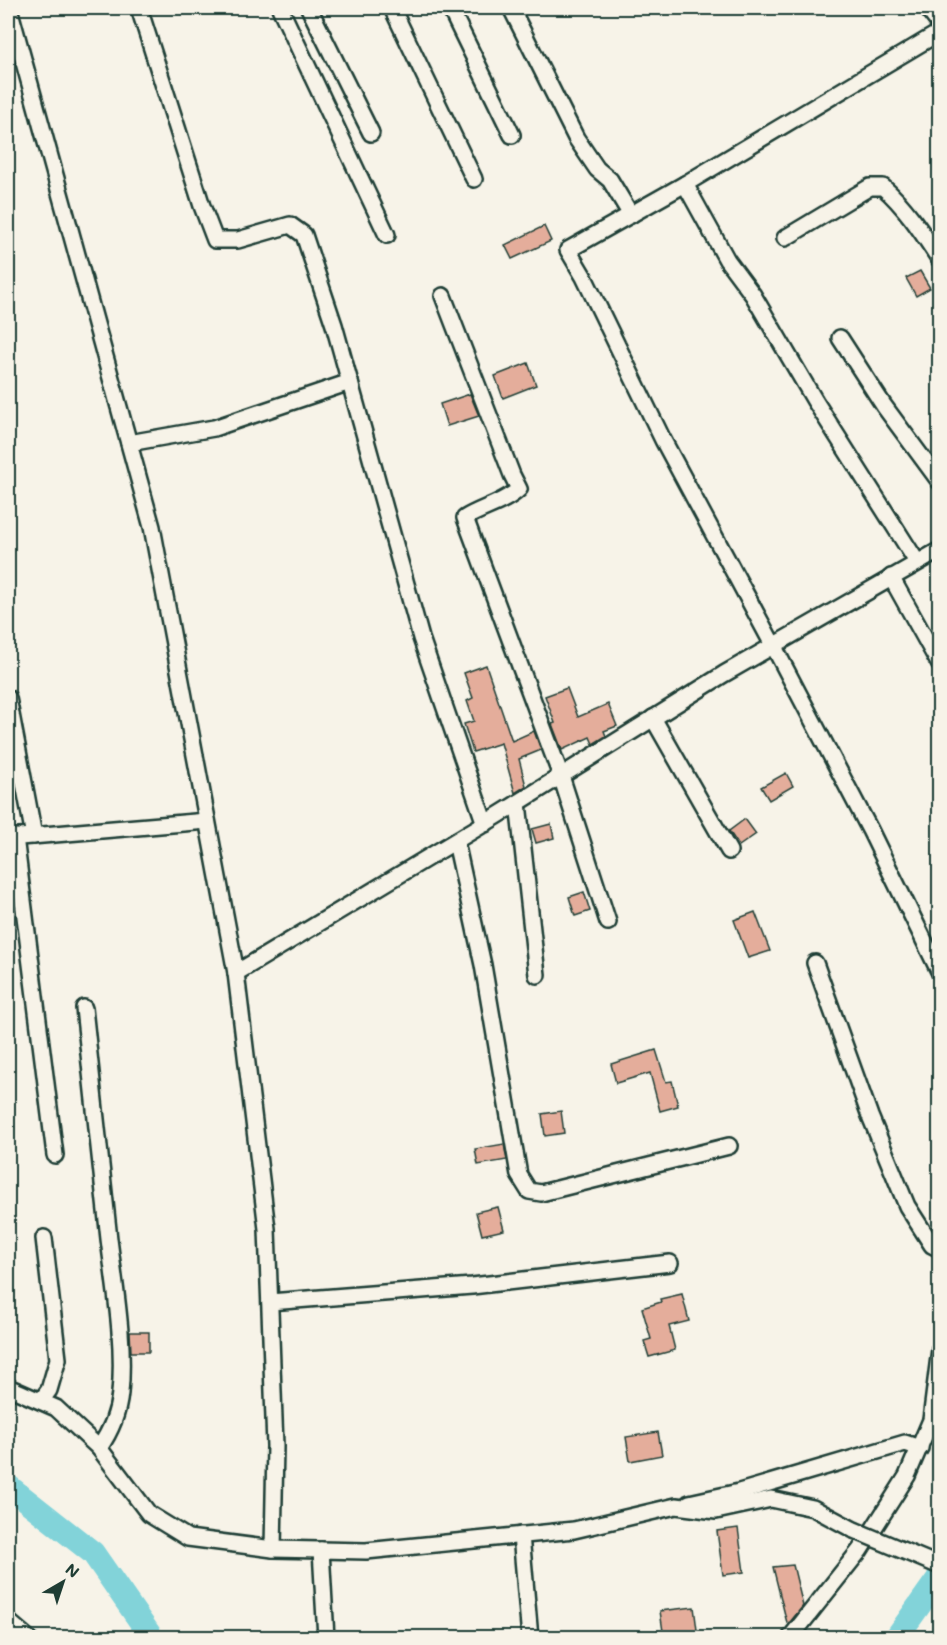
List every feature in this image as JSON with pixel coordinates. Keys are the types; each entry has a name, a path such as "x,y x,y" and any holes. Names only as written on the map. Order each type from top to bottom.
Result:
{"street":[{"path":"9,8 152,527 236,974 267,1229 275,1446 273,1549"},
{"path":"139,8 215,240 238,240 290,225 304,235 334,325 421,638 485,824"},
{"path":"280,8 387,235"},
{"path":"309,8 371,133"},
{"path":"392,8 474,179"},
{"path":"450,8 512,135"},
{"path":"511,8 576,138 597,169 610,180 631,215"},
{"path":"927,8 939,25"},
{"path":"939,32 685,184 567,250 584,277 663,440 870,830 939,973"},
{"path":"685,184 727,260 753,295 815,401 917,562"},
{"path":"785,238 870,187 883,187 895,197 910,216 939,260"},
{"path":"443,296 519,489 513,495 465,518 561,776 608,922"},
{"path":"840,338 884,406 939,482"},
{"path":"129,443 214,428 350,382"},
{"path":"236,974 456,842 773,645 939,550"},
{"path":"891,577 939,665"},
{"path":"8,698 34,836"},
{"path":"653,718 729,851"},
{"path":"518,803 537,975"},
{"path":"55,1155 11,838 207,821"},
{"path":"456,842 483,965 519,1175 529,1191 541,1193 729,1146"},
{"path":"815,963 870,1116 907,1206 932,1245 939,1249"},
{"path":"84,1008 121,1367 116,1416 99,1448"},
{"path":"41,1401 49,1390 58,1359 44,1238"},
{"path":"270,1302 472,1286 670,1263"},
{"path":"790,1638 860,1550 908,1476 931,1420 939,1349"},
{"path":"8,1387 56,1408 99,1448 149,1514 188,1538 273,1549 366,1551 574,1530 739,1492 906,1443 920,1448"},
{"path":"676,1506 716,1511 771,1500 813,1508 854,1530 939,1566"},
{"path":"521,1535 530,1638"},
{"path":"321,1550 326,1638"},
{"path":"8,1621 28,1638"}],"building":[{"path":"544,226 551,241 512,259 505,245"},
{"path":"920,271 930,288 916,296 906,278"},
{"path":"528,363 536,385 503,398 495,376"},
{"path":"470,394 479,416 447,426 440,404"},
{"path":"486,665 512,741 534,731 541,750 519,759 526,786 515,793 501,743 473,752 464,724 474,721 467,701 473,698 464,673"},
{"path":"567,688 578,717 608,704 617,726 604,731 606,736 593,744 590,737 562,750 545,696"},
{"path":"786,773 793,786 769,800 761,787"},
{"path":"745,819 756,834 739,846 729,831"},
{"path":"551,824 554,838 536,843 532,829"},
{"path":"584,892 590,911 575,916 569,897"},
{"path":"755,912 770,951 748,958 734,920"},
{"path":"656,1050 666,1082 672,1081 678,1106 660,1111 650,1073 616,1083 611,1064"},
{"path":"561,1111 564,1133 545,1136 542,1114"},
{"path":"504,1144 507,1160 478,1165 475,1149"},
{"path":"498,1207 504,1230 482,1235 476,1212"},
{"path":"682,1294 689,1321 669,1326 675,1350 649,1357 644,1341 651,1339 642,1308 661,1302 660,1299"},
{"path":"130,1332 149,1332 149,1352 131,1352"},
{"path":"658,1432 662,1455 630,1461 626,1437"},
{"path":"738,1528 744,1572 723,1575 717,1531"},
{"path":"793,1565 803,1606 787,1623 773,1567"},
{"path":"694,1607 698,1638 664,1638 660,1611"}],"waterway":[{"path":"8,1486 93,1553 152,1638"},
{"path":"896,1638 940,1574"}]}
